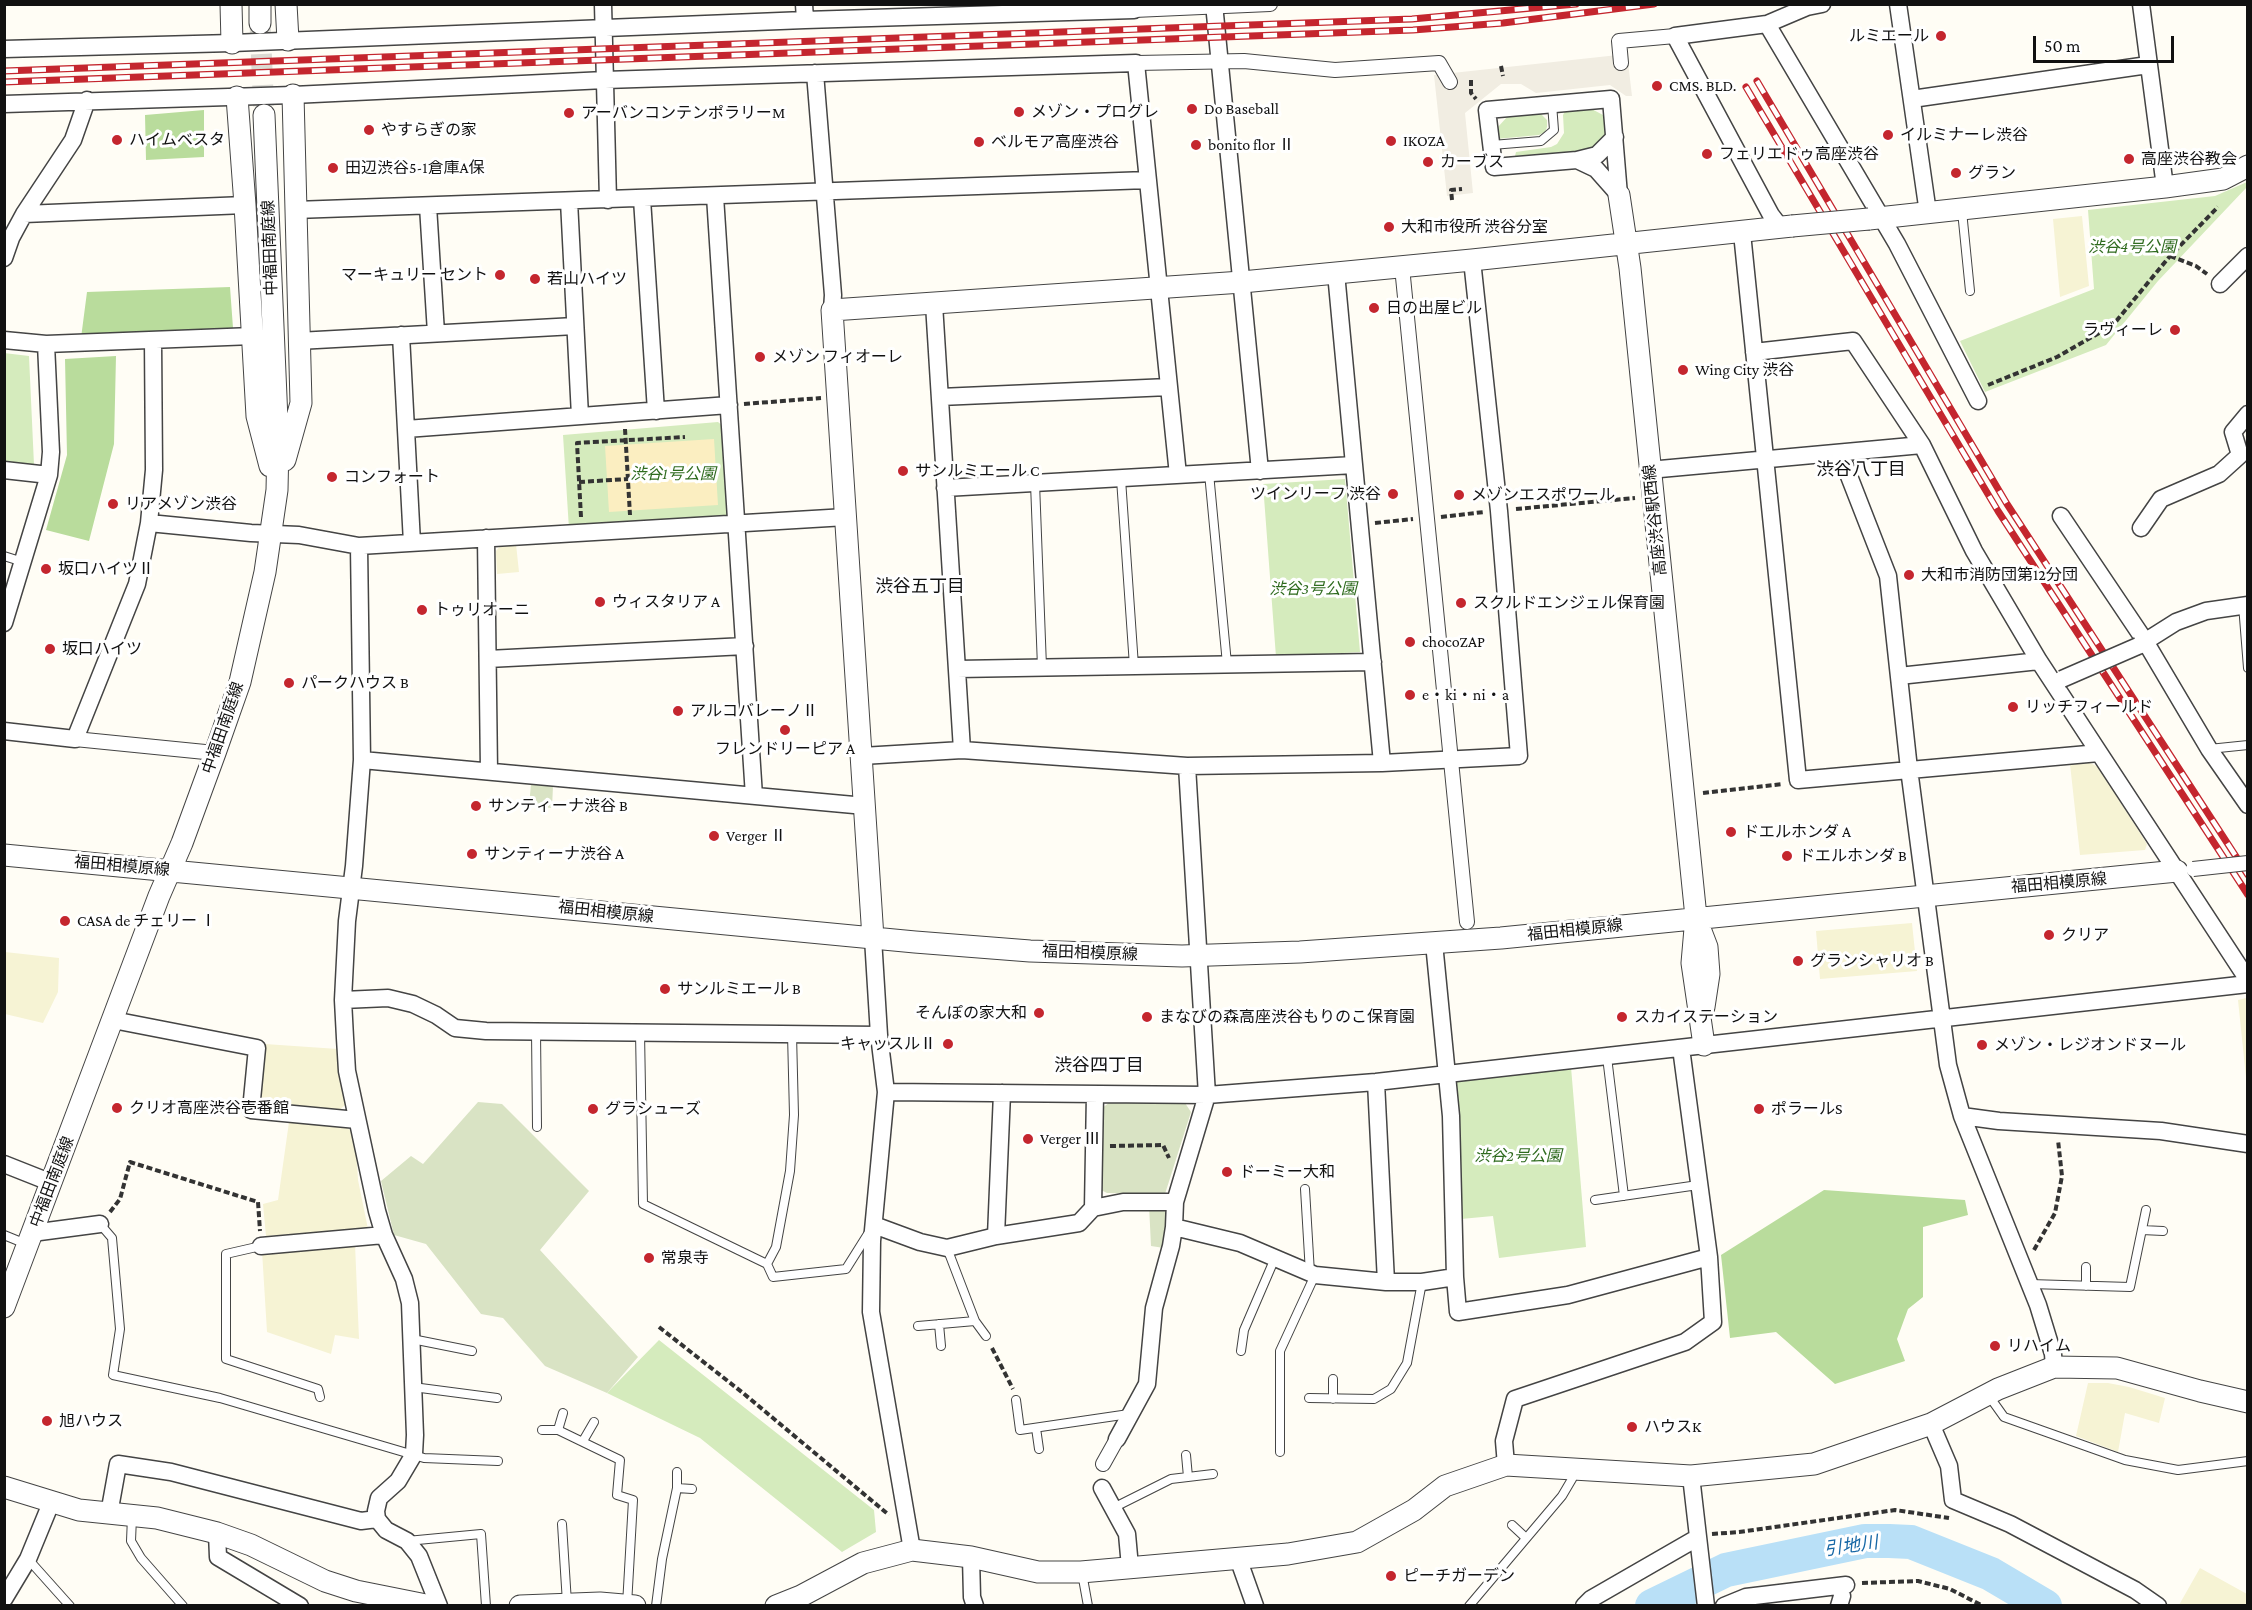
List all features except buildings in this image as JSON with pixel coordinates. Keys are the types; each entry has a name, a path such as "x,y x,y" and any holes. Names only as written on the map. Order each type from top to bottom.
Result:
{"street":[{"path":"231,4 232,43"},
{"path":"286,4 288,40"},
{"path":"603,4 608,200"},
{"path":"4,49 232,43 603,28 805,12 1270,4"},
{"path":"1621,63 1619,41 1767,24 1806,7 1822,4"},
{"path":"1898,4 1929,213"},
{"path":"2140,4 2165,187"},
{"path":"1214,6 1260,471"},
{"path":"1767,24 1976,396"},
{"path":"1675,36 1772,214 1787,227"},
{"path":"4,104 292,95 605,80 1244,61 1335,70 1439,63 1450,82"},
{"path":"1136,63 1178,475"},
{"path":"1912,99 2148,65"},
{"path":"814,73 833,295 832,310 879,1035 886,1092 874,1225 871,1312 912,1550"},
{"path":"277,490 301,403 292,95"},
{"path":"237,97 246,206 257,416 277,490"},
{"path":"1615,137 1597,155 1577,160 1494,167 1487,110 1611,99 1615,137 1619,195"},
{"path":"4,258 11,238 24,214 74,140 87,100"},
{"name":"中福田南庭線","path":"4,1307 215,753 240,682 265,572 277,490 278,444 264,115"},
{"path":"1577,160 1596,168 1619,195"},
{"path":"832,310 1242,282 1742,233 2165,187 2223,179 2247,166"},
{"path":"295,210 1148,180"},
{"name":"高座渋谷駅西線","path":"1619,195 1630,268 1696,917 1707,947 1709,974 1701,1021 1704,1045"},
{"path":"715,196 754,796"},
{"path":"642,199 656,411"},
{"path":"569,201 580,416"},
{"path":"24,214 246,206"},
{"path":"428,206 436,333"},
{"path":"1742,233 1798,780 2099,753"},
{"path":"2220,284 2247,256"},
{"path":"862,756 962,750 1187,766 1382,763 1519,756 1499,511 1472,260"},
{"path":"1336,273 1382,763"},
{"path":"1403,277 1467,922"},
{"path":"934,304 962,750"},
{"path":"298,341 575,326"},
{"path":"401,335 412,543"},
{"path":"4,340 46,344 253,336"},
{"path":"75,739 136,585 148,523 154,470 153,340"},
{"path":"886,1092 1207,1095 1376,1082 2247,982 2185,870 2099,753 2058,681 2039,661 1974,551 1922,445 1853,341 1754,352"},
{"path":"4,623 49,475 51,452 46,344"},
{"path":"940,397 1169,387"},
{"path":"406,429 729,405"},
{"path":"2141,528 2161,499 2219,474 2244,454 2233,432 2247,414"},
{"path":"1650,470 1922,445"},
{"path":"1839,453 1888,576 1909,769 1948,1065 1962,1116 2047,1334 2054,1367"},
{"path":"945,488 1354,465"},
{"path":"4,470 49,475"},
{"path":"2061,516 2210,749 2246,799"},
{"path":"148,523 299,536 359,546 846,517"},
{"path":"486,538 489,771"},
{"path":"359,546 362,760 343,1000 347,1071 384,1234 404,1279 410,1303 412,1339 414,1454 398,1481 379,1498 377,1519 386,1530 407,1541 419,1556 440,1605"},
{"path":"2058,681 2142,643 2176,622 2206,611 2245,605"},
{"path":"488,659 745,646"},
{"path":"1899,676 2039,661"},
{"path":"957,669 1373,662"},
{"path":"4,731 215,753"},
{"path":"362,760 865,806"},
{"path":"1103,1464 1147,1384 1154,1308 1174,1227 1175,1202 1207,1095 1187,766"},
{"name":"福田相模原線","path":"4,855 873,938 1030,951 1182,956 1240,955 1502,938 2185,870"},
{"path":"2185,870 2247,863"},
{"path":"1434,943 1450,1116 1458,1312 1568,1295 1709,1257"},
{"path":"343,1000 388,998 413,1004 436,1015 455,1029 879,1035"},
{"path":"113,1020 257,1048 251,1110 357,1120"},
{"path":"1506,1465 1504,1441 1515,1399 1685,1342 1713,1322 1709,1257 1681,1048"},
{"path":"1376,1082 1386,1282"},
{"path":"996,1236 1002,1093"},
{"path":"1093,1208 1095,1094"},
{"path":"1962,1116 1998,1121 2161,1131 2247,1144"},
{"path":"4,1164 52,1183"},
{"path":"874,1225 920,1242 947,1248 996,1236 1079,1223 1093,1208 1123,1202 1175,1202"},
{"path":"30,1239 100,1224"},
{"path":"1174,1227 1240,1243 1312,1274 1386,1282 1422,1282 1455,1277"},
{"path":"261,1246 384,1234"},
{"path":"776,1605 801,1596 863,1563 912,1550 971,1557 1038,1572 1082,1572 1288,1554 1357,1542 1414,1510 1445,1486 1506,1465 1691,1476 1814,1464 1930,1424 1987,1394 2054,1367 2117,1368 2247,1402"},
{"path":"1930,1424 1949,1466 1953,1500 2010,1524 2135,1590 2158,1605"},
{"path":"109,1514 118,1464 171,1472 361,1521 377,1519"},
{"path":"1691,1476 1706,1605"},
{"path":"4,1487 51,1503 109,1514 156,1518 217,1533 251,1545 335,1584 356,1591 431,1605"},
{"path":"1102,1488 1127,1534 1130,1567"},
{"path":"4,1599 28,1558 51,1503"},
{"path":"217,1533 218,1557 300,1605"},
{"path":"1584,1605 1591,1599 1698,1542"},
{"path":"971,1557 972,1598 975,1605"},
{"path":"1238,1558 1255,1605"},
{"path":"1724,1605 1746,1597 1842,1595"},
{"path":"520,1605 635,1605"}],"lane":[{"path":"1492,145 1541,141 1554,130 1552,104"},
{"path":"1962,209 1970,291"},
{"path":"1209,473 1227,664"},
{"path":"1121,478 1134,666"},
{"path":"1035,483 1042,667"},
{"path":"4,556 23,562"},
{"path":"2245,605 2247,668"},
{"path":"2210,749 2247,745"},
{"path":"536,1031 537,1127"},
{"path":"640,1031 643,1204 767,1264 773,1277 846,1269 874,1225"},
{"path":"767,1264 776,1247 790,1171 794,1115 792,1034"},
{"path":"1607,1057 1624,1196"},
{"path":"1595,1200 1698,1185"},
{"path":"1280,1452 1280,1351 1312,1274 1305,1189"},
{"path":"2026,1276 2086,1286 2130,1287 2146,1210"},
{"path":"100,1224 112,1238 120,1329 113,1375 220,1398 424,1458 498,1461"},
{"path":"2142,1230 2163,1232"},
{"path":"4,1235 30,1239"},
{"path":"261,1246 226,1254 226,1359 318,1389 320,1397"},
{"path":"947,1248 975,1322 986,1336"},
{"path":"1241,1351 1244,1330 1275,1258"},
{"path":"2086,1267 2086,1286"},
{"path":"1310,1398 1374,1399 1391,1389 1407,1363 1422,1282"},
{"path":"918,1326 975,1322"},
{"path":"939,1324 941,1346"},
{"path":"412,1339 472,1351"},
{"path":"1333,1379 1333,1398"},
{"path":"412,1387 497,1398"},
{"path":"1987,1394 2004,1417 2125,1460 2178,1470 2247,1461"},
{"path":"1016,1401 1020,1430 1131,1414"},
{"path":"558,1430 563,1413"},
{"path":"583,1441 594,1422"},
{"path":"1036,1428 1039,1449"},
{"path":"542,1430 558,1430 620,1460 617,1495 633,1500 627,1605"},
{"path":"1186,1455 1188,1477"},
{"path":"1471,1605 1562,1496 1572,1479 1575,1468"},
{"path":"656,1605 662,1559 677,1488 677,1472"},
{"path":"1113,1508 1171,1479 1213,1474"},
{"path":"677,1488 692,1489"},
{"path":"132,1516 131,1541 141,1558 183,1605"},
{"path":"562,1524 567,1604"},
{"path":"1512,1525 1526,1538"},
{"path":"407,1541 481,1534 486,1605"},
{"path":"28,1558 70,1605"},
{"path":"1082,1572 1088,1605"}],"path":[{"path":"1501,66 1503,76"},
{"path":"1471,80 1471,93 1478,102"},
{"path":"1452,200 1451,190 1462,189"},
{"path":"1976,396 2057,357 2114,325 2170,256 2218,207"},
{"path":"2170,256 2196,266 2220,284"},
{"path":"729,405 826,398"},
{"path":"591,518 581,518 577,443 685,437"},
{"path":"626,440 630,516"},
{"path":"579,482 628,479"},
{"path":"620,516 636,515"},
{"path":"1703,793 1798,780"},
{"path":"2026,1276 2055,1213 2062,1176 2056,1125"},
{"path":"1094,1146 1163,1145 1180,1181"},
{"path":"120,1199 130,1162 258,1202 261,1246"},
{"path":"659,1327 743,1393 897,1521"},
{"path":"986,1336 1014,1389"},
{"path":"1698,1542 1708,1534 1739,1532 1894,1510 1957,1520"},
{"path":"1842,1595 1918,1581 1950,1589 1983,1605"}],"shaded area":[{"path":"1627,54 1632,96 1626,96 1610,85 1536,93 1521,84 1501,84 1465,113 1473,193 1447,196 1434,75"},
{"path":"2082,216 2089,286 2060,297 2053,219"},
{"path":"516,544 519,572 497,574 496,551 501,545"},
{"path":"2090,763 2098,767 2147,844 2145,850 2080,855 2070,764"},
{"path":"1912,923 1917,971 1820,979 1816,931"},
{"path":"5,952 59,958 58,992 43,1023 5,1014"},
{"path":"2246,998 2248,1000 2247,1087 2238,1000"},
{"path":"265,1044 338,1049 345,1105 337,1112 262,1105 257,1098"},
{"path":"289,1122 345,1127 355,1133 358,1180 368,1229 266,1236 263,1204 278,1200"},
{"path":"355,1244 359,1339 335,1335 331,1354 267,1332 262,1251"},
{"path":"2088,1383 2108,1383 2129,1387 2165,1398 2159,1423 2125,1413 2118,1452 2076,1436"},
{"path":"2200,1568 2247,1594 2247,1605 2179,1605"}],"green space":[{"path":"1588,107 1603,115 1607,120 1608,134 1590,151 1515,156 1516,152 1557,144 1564,133 1563,115 1565,111"},
{"path":"204,110 204,157 146,160 145,115"},
{"path":"1540,113 1547,120 1545,132 1539,135 1496,139 1497,128 1508,116"},
{"name":"渋谷4号公園","path":"2247,182 2247,187 2158,281 2106,345 1985,392 1960,341 2094,289 2088,210 2215,196"},
{"path":"230,287 233,328 81,338 87,292"},
{"path":"4,353 29,356 34,465 5,462"},
{"path":"116,356 114,444 89,541 46,530 67,455 65,359"},
{"name":"渋谷1号公園","path":"718,422 724,427 729,515 724,519 569,529 563,435"},
{"name":"渋谷3号公園","path":"1345,479 1360,652 1276,657 1263,484"},
{"path":"531,784 553,786 552,808 529,806"},
{"name":"渋谷2号公園","path":"1571,1067 1586,1247 1499,1258 1493,1216 1461,1219 1454,1080"},
{"path":"478,1102 502,1104 589,1191 540,1250 638,1357 607,1393 545,1366 503,1318 481,1314 426,1244 394,1235 381,1181 411,1156 423,1164"},
{"path":"1110,1102 1185,1103 1191,1112 1165,1194 1107,1193 1101,1190 1101,1109"},
{"path":"1824,1190 1965,1200 1968,1215 1923,1227 1923,1297 1908,1309 1897,1339 1905,1361 1835,1384 1776,1332 1730,1338 1721,1255"},
{"path":"1149,1205 1169,1209 1164,1248 1151,1246"},
{"path":"659,1340 874,1510 876,1532 842,1552 700,1438 607,1393"}],"sand":[{"path":"714,439 718,505 609,512 605,446"}],"waterway":[{"name":"引地川","path":"1652,1606 1726,1570 1865,1541 1911,1542 1991,1574 2045,1606"}],"tunnel":[{"path":"260,23 264,115"}],"railway":[{"path":"4,71 1412,19 1576,4"},
{"path":"4,82 1413,30 1503,23 1654,4"},
{"path":"1757,81 2007,504 2248,875"},
{"path":"1746,87 1998,511 2248,895"}],"place":[{"name":"ルミエール","path":"1941,36"},
{"name":"CMS. BLD.","path":"1657,86"},
{"name":"Do Baseball","path":"1192,109"},
{"name":"メゾン・プログレ","path":"1019,112"},
{"name":"アーバンコンテンポラリーM","path":"569,113"},
{"name":"やすらぎの家","path":"369,130"},
{"name":"イルミナーレ渋谷","path":"1888,135"},
{"name":"ハイムベスタ","path":"117,140"},
{"name":"IKOZA","path":"1391,141"},
{"name":"ベルモア高座渋谷","path":"979,142"},
{"name":"bonito flor Ⅱ","path":"1196,145"},
{"name":"フェリエドゥ高座渋谷","path":"1707,154"},
{"name":"高座渋谷教会","path":"2129,159"},
{"name":"カーブス","path":"1428,162"},
{"name":"田辺渋谷5-1倉庫A保","path":"333,168"},
{"name":"グラン","path":"1956,173"},
{"name":"大和市役所 渋谷分室","path":"1389,227"},
{"name":"マーキュリー セント","path":"500,275"},
{"name":"若山ハイツ","path":"535,279"},
{"name":"日の出屋ビル","path":"1374,308"},
{"name":"ラヴィーレ","path":"2175,330"},
{"name":"メゾン フィオーレ","path":"760,357"},
{"name":"Wing City 渋谷","path":"1683,370"},
{"name":"サンルミエール C","path":"903,471"},
{"name":"コンフォート","path":"332,477"},
{"name":"ツインリーフ 渋谷","path":"1393,494"},
{"name":"メゾンエスポワール","path":"1459,495"},
{"name":"リアメゾン渋谷","path":"113,504"},
{"name":"坂口ハイツⅡ","path":"46,569"},
{"name":"大和市消防団第12分団","path":"1909,575"},
{"name":"ウィスタリア A","path":"600,602"},
{"name":"スクルドエンジェル保育園","path":"1461,603"},
{"name":"トゥリオーニ","path":"422,610"},
{"name":"chocoZAP","path":"1410,642"},
{"name":"坂口ハイツ","path":"50,649"},
{"name":"パークハウス B","path":"289,683"},
{"name":"e・ki・ni・a","path":"1410,695"},
{"name":"リッチフィールド","path":"2013,707"},
{"name":"アルコバレーノⅡ","path":"678,711"},
{"name":"フレンドリーピア A","path":"785,730"},
{"name":"サンティーナ渋谷 B","path":"476,806"},
{"name":"ドエルホンダ A","path":"1731,832"},
{"name":"Verger Ⅱ","path":"714,836"},
{"name":"サンティーナ渋谷 A","path":"472,854"},
{"name":"ドエルホンダ B","path":"1787,856"},
{"name":"CASA de チェリー Ⅰ","path":"65,921"},
{"name":"クリア","path":"2049,935"},
{"name":"グランシャリオ B","path":"1798,961"},
{"name":"サンルミエール B","path":"665,989"},
{"name":"そんぽの家大和","path":"1039,1013"},
{"name":"まなびの森高座渋谷もりのこ保育園","path":"1147,1017"},
{"name":"スカイステーション","path":"1622,1017"},
{"name":"キャッスルⅡ","path":"948,1044"},
{"name":"メゾン・レジオンドヌール","path":"1982,1045"},
{"name":"クリオ高座渋谷壱番館","path":"117,1108"},
{"name":"グラシューズ","path":"593,1109"},
{"name":"ポラールS","path":"1759,1109"},
{"name":"Verger Ⅲ","path":"1028,1139"},
{"name":"ドーミー大和","path":"1227,1172"},
{"name":"常泉寺","path":"649,1258"},
{"name":"リハイム","path":"1995,1346"},
{"name":"旭ハウス","path":"47,1421"},
{"name":"ハウスK","path":"1632,1427"},
{"name":"ピーチガーデン","path":"1391,1576"}],"district":[{"name":"渋谷八丁目","path":"1861,469"},
{"name":"渋谷五丁目","path":"920,586"},
{"name":"渋谷四丁目","path":"1099,1065"}]}
